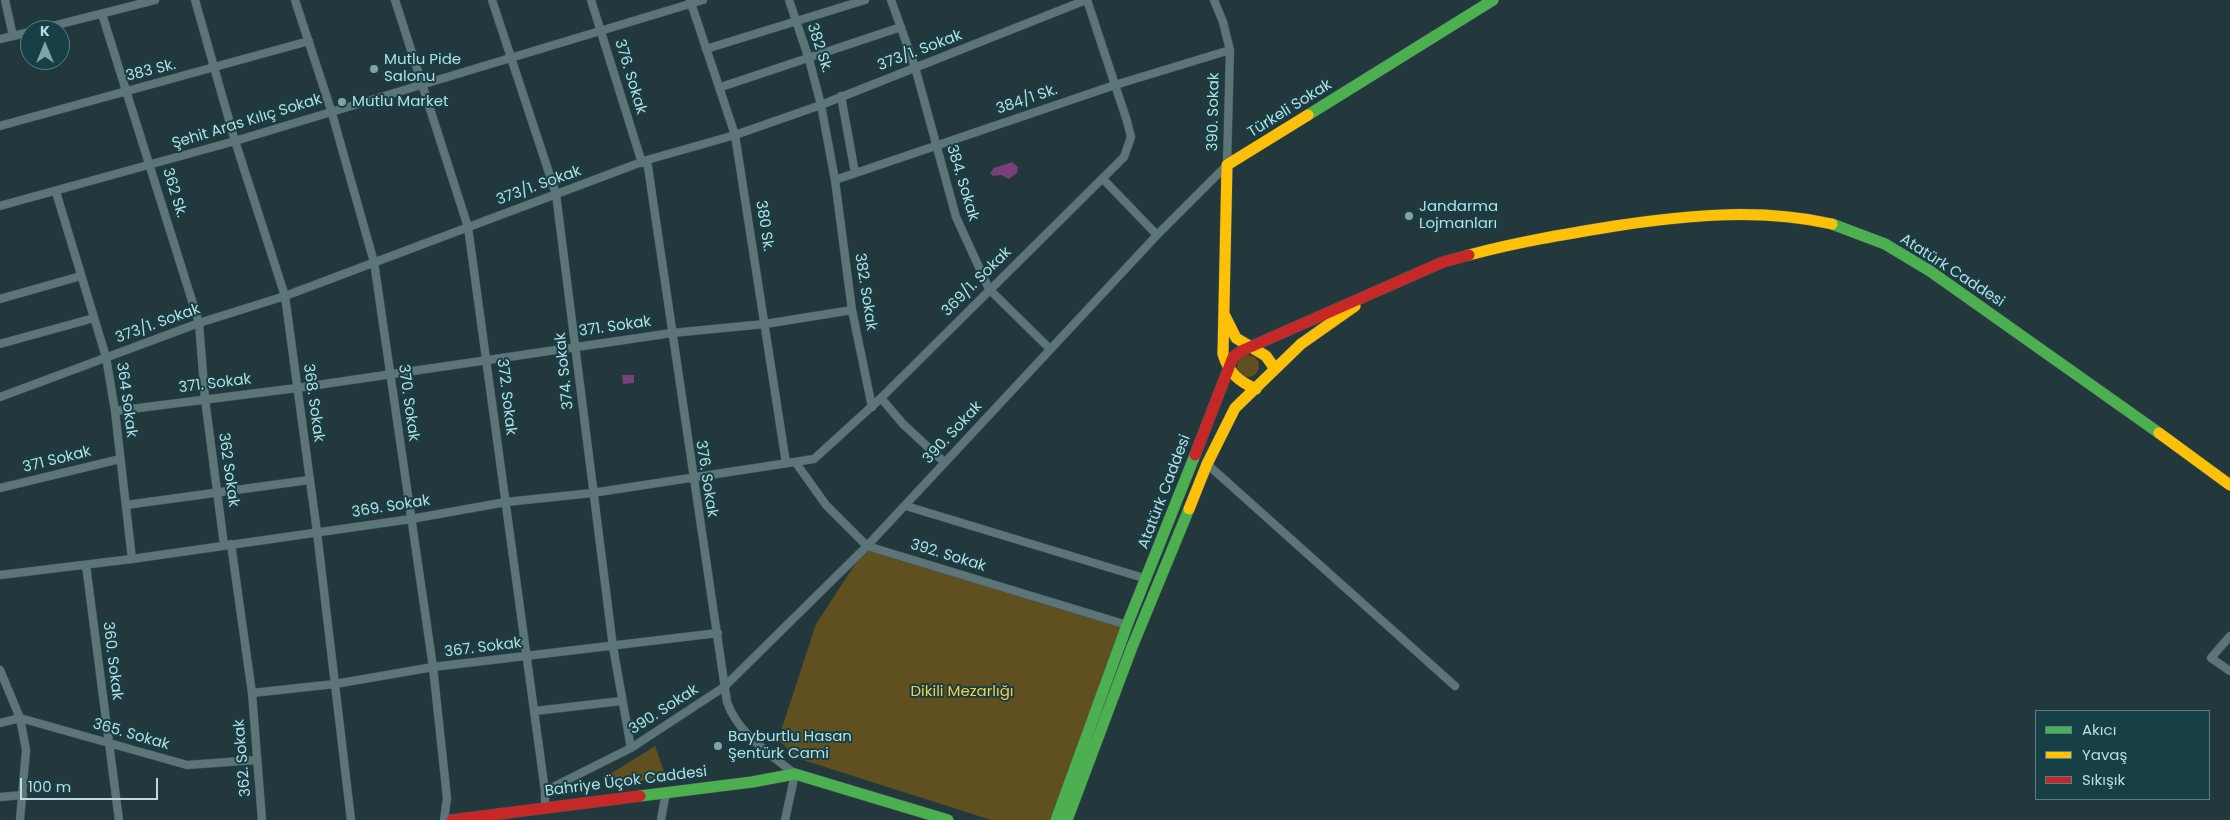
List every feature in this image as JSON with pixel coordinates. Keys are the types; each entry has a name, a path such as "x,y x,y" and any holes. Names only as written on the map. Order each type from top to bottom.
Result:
{"main road":[{"name":"Türkeli Sokak","path":"1227,165 1493,0"},
{"path":"1227,165 1222,354 1227,371 1237,380 1256,389"},
{"name":"Atatürk Caddesi","path":"1056,820 1127,625 1147,579 1233,357 1251,346 1442,262 1517,242 1698,215 1739,212 1776,214 1838,226 1894,250 1948,284 2230,485"},
{"name":"Atatürk Caddesi","path":"1066,820 1132,647 1207,464 1235,408 1301,344 1362,301 1409,276"},
{"path":"1223,312 1236,338 1266,356 1275,369"},
{"name":"Bahriye Üçok Caddesi","path":"452,820 795,774 948,820"}],"street":[{"path":"5,0 13,36"},
{"path":"70,22 155,0"},
{"name":"368. Sokak","path":"195,0 236,141 285,296 317,532 351,820"},
{"name":"370. Sokak","path":"295,0 331,110 374,262 433,667 447,798 444,820"},
{"name":"372. Sokak","path":"395,0 468,227 545,791 545,808"},
{"name":"374. Sokak","path":"492,0 556,194 576,346 592,493 621,701 631,748"},
{"name":"376. Sokak","path":"591,0 644,162 672,333 692,479 718,633 724,687 730,711 744,731 795,774"},
{"name":"Şehit Aras Kılıç Sokak","path":"0,206 236,141 331,110 703,0"},
{"name":"382 Sk.","path":"789,0 809,59 821,105 835,180"},
{"path":"706,49 866,0"},
{"name":"384. Sokak","path":"891,0 915,67 956,217 989,289 1050,349"},
{"name":"373/1. Sokak","path":"0,397 199,323 285,296 644,162 735,135 821,105 1087,0"},
{"name":"369/1. Sokak","path":"786,463 814,459 820,455 872,407 1124,157 1131,137 1087,0"},
{"name":"390. Sokak","path":"545,791 631,748 724,687 906,506 944,462 1157,235 1227,165 1230,50 1223,22 1214,0"},
{"name":"380 Sk.","path":"691,2 721,87 735,135 766,324 786,463"},
{"name":"362 Sk.","path":"102,14 151,165 199,323 205,399"},
{"path":"721,87 901,27"},
{"path":"0,39 20,34"},
{"name":"383 Sk.","path":"0,126 309,42"},
{"name":"384/1 Sk.","path":"835,180 1115,85 1230,50"},
{"path":"841,96 856,173"},
{"path":"1102,179 1157,235"},
{"name":"382. Sokak","path":"835,180 852,310 872,407"},
{"name":"364 Sokak","path":"56,192 106,357 115,411 132,559"},
{"path":"0,300 81,276"},
{"name":"371. Sokak","path":"115,411 297,388 672,333 766,324 852,310"},
{"path":"0,344 94,318"},
{"path":"881,398 903,424 944,462"},
{"name":"362 Sokak","path":"205,399 217,492 228,545 252,693"},
{"name":"371 Sokak","path":"0,488 120,459"},
{"name":"369. Sokak","path":"0,575 132,559 411,519 506,502 592,493 692,479 786,463"},
{"name":"392. Sokak","path":"796,463 826,505 867,546 1127,625"},
{"path":"1207,464 1454,686"},
{"path":"126,505 309,480"},
{"path":"906,506 1147,579"},
{"name":"360. Sokak","path":"86,565 119,820"},
{"name":"367. Sokak","path":"252,693 335,684 433,667 718,633"},
{"path":"2230,636 2211,658 2230,671"},
{"path":"0,670 20,718 26,750 24,794 20,820"},
{"name":"362. Sokak","path":"252,693 262,820"},
{"path":"534,711 621,701"},
{"name":"365. Sokak","path":"0,723 20,718 187,765 256,760"},
{"path":"785,820 795,774"},
{"path":"661,820 666,792"},
{"path":"0,797 24,794"}],"green space":[{"path":"1248,355 1256,358 1259,366 1256,374 1248,377 1240,374 1237,366 1240,358"},
{"name":"Dikili Mezarlığı","path":"867,546 1122,623 1050,820 991,820 800,759 778,740 816,624"},
{"path":"655,746 666,777 615,785 607,776"}],"shaded area":[{"path":"1012,162 1018,167 1017,173 1009,179 1001,175 993,176 990,173 994,168"},
{"path":"622,375 634,375 634,383 623,384"}],"traffic: fast":[{"path":"1308,115 1493,0"},
{"path":"1832,224 1885,244 1930,271 2159,433"},
{"path":"1056,820 1127,625 1195,455"},
{"path":"1067,820 1132,647 1189,509"},
{"path":"640,796 752,782 795,774 948,820"}],"traffic: slow":[{"path":"1256,389 1235,376 1223,354 1227,165 1308,115"},
{"path":"1469,255 1523,242 1578,232 1696,216 1778,216 1832,224"},
{"path":"1189,509 1207,464 1235,408 1301,344 1355,306"},
{"path":"1225,316 1236,338 1266,356 1275,369"},
{"path":"2159,433 2230,485"}],"traffic: jam":[{"path":"1195,455 1233,357 1241,351 1443,262 1469,255"},
{"path":"452,820 640,796"}],"place":[{"name":"Mutlu Pide Salonu","path":"374,69"},
{"name":"Mutlu Market","path":"342,102"},
{"name":"Jandarma Lojmanları","path":"1409,216"},
{"name":"Bayburtlu Hasan Şentürk Cami","path":"718,746"}]}
